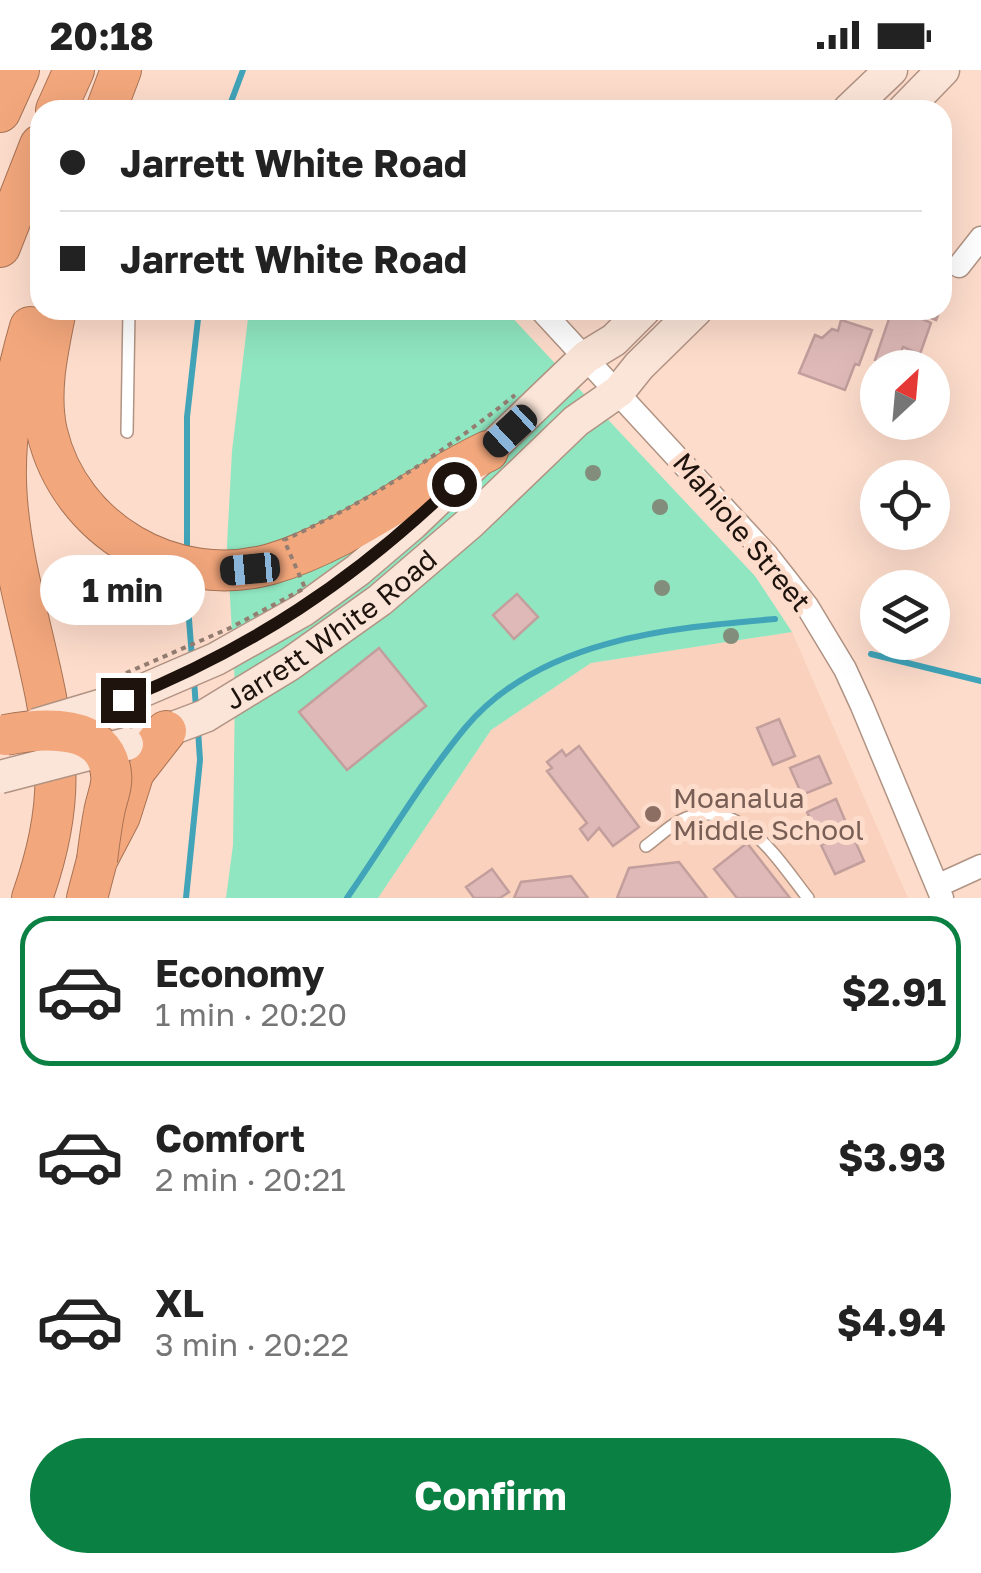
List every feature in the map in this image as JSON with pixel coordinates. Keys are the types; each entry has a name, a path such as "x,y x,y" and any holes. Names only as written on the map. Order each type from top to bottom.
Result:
{"highway":[{"path":"0,112 19,70"},
{"path":"60,100 74,70"},
{"path":"110,100 121,70"},
{"path":"0,247 30,170"},
{"path":"32,898 51,825 56,767 12,538 7,462 15,385 33,320"},
{"path":"54,320 44,384 47,432 76,497 90,514 145,554 207,571 250,569 293,557 358,524 443,472 488,451"},
{"path":"3,735 37,728 56,729 114,748 92,879"},
{"path":"92,879 120,816 134,772 166,731"}],"street":[{"path":"859,100 890,70"},
{"path":"914,100 943,70"},
{"path":"959,266 981,238"},
{"name":"Mahiole Street","path":"550,320 768,555 808,606 862,706 939,892"},
{"name":"Jarrett White Road","path":"3,735 124,686 216,660 302,610 387,547 488,451 523,403 614,340 634,320"},
{"name":"Jarrett White Road","path":"0,777 114,748 205,716 290,664 380,600 471,522 556,440 619,391 686,320"},
{"path":"939,892 981,866"}],"lane":[{"path":"127,432 128,320"},
{"path":"646,846 677,822 705,815 732,819 763,840 808,898"}],"path":[{"path":"124,686 305,588 284,540 348,509 523,403"}],"shaded area":[{"name":"Moanalua Middle School","path":"792,632 908,898 378,898 491,730 591,663"}],"green space":[{"path":"248,320 514,320 755,576 792,632 591,663 491,730 378,898 226,898 233,845 235,685 227,545 232,451"}],"building":[{"path":"841,320 872,330 845,390 799,373 815,335 822,338 832,329 838,331"},
{"path":"889,320 931,323 921,350 878,350"},
{"path":"517,594 538,617 514,639 493,615"},
{"path":"379,648 426,706 347,770 299,712"},
{"path":"779,719 795,756 773,765 757,728"},
{"path":"579,746 639,827 613,846 599,828 588,840 580,829 587,823 547,771 552,768 547,762 562,750 566,756"},
{"path":"819,756 831,783 802,795 790,768"},
{"path":"836,799 847,825 819,837 807,812"},
{"path":"851,832 864,861 835,874 821,845"},
{"path":"747,843 790,898 737,898 714,869"},
{"path":"679,862 707,898 617,898 629,868"},
{"path":"492,869 509,892 500,898 474,898 466,887"},
{"path":"571,876 588,898 514,898 521,882"}],"waterway":[{"path":"232,100 243,70"},
{"path":"187,553 187,417 198,320"},
{"path":"186,581 192,658"},
{"path":"347,898 465,728 495,698 530,675 568,657 650,634 775,619"},
{"path":"895,660 981,681"},
{"path":"194,680 196,708"},
{"path":"186,898 200,760 198,730"}],"place":[{"name":"Moanalua Middle School","path":"653,814"}],"route":[{"path":"123,700 216,660 302,610 387,547 454,484"}]}
